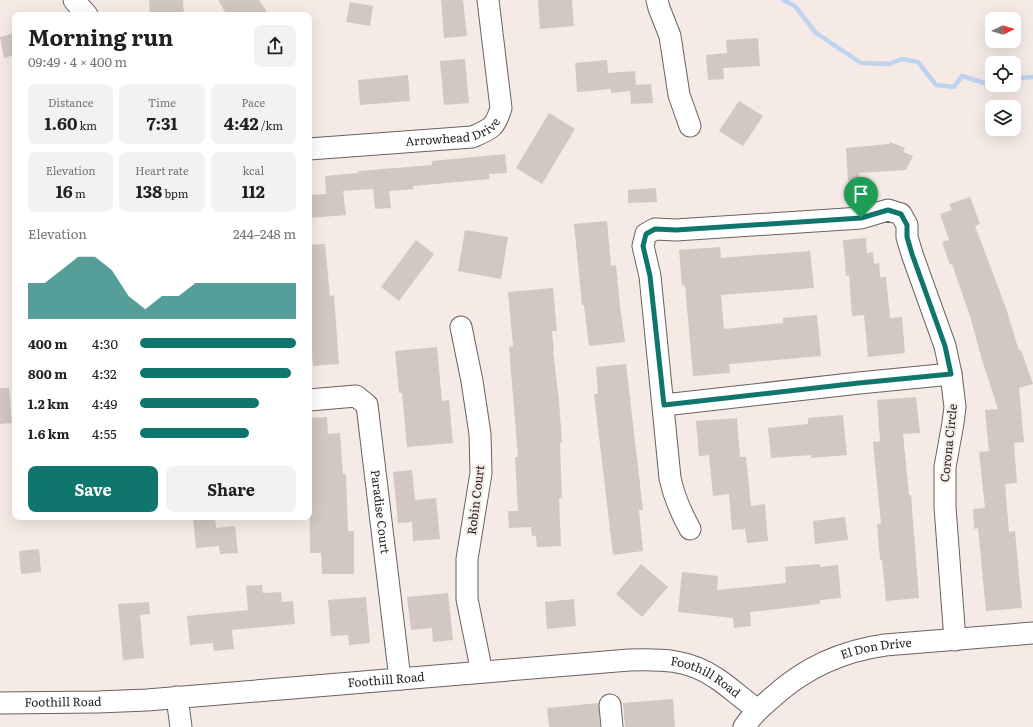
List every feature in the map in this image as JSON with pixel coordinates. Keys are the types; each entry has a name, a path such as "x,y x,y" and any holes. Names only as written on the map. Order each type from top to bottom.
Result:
{"street":[{"path":"74,0 84,12"},
{"name":"Arrowhead Drive","path":"312,149 472,137 486,131 496,123 501,108 488,0"},
{"path":"657,0 658,8 670,36 679,95 690,126"},
{"name":"Corona Circle","path":"690,529 681,514 674,497 670,478 664,405 650,276 643,246 646,234 655,229 676,230 861,218 888,210 901,214 907,225 907,237 912,254 945,346 951,374 954,407 953,423 945,467 944,483 955,640"},
{"name":"Robin Court","path":"461,327 472,381 480,434 481,473 467,559 467,599 481,672"},
{"path":"664,405 951,374"},
{"name":"Paradise Court","path":"312,400 356,396 367,405 400,679"},
{"name":"El Don Drive","path":"744,727 758,710 795,678 809,669 839,655 867,648 1033,633"},
{"name":"Foothill Road","path":"0,703 98,702 177,697 655,659 672,660 698,668 716,678 758,710"},
{"path":"177,697 181,727"},
{"path":"610,705 612,727"}],"building":[{"path":"149,0 183,0 184,12 150,12"},
{"path":"218,0 259,0 267,12 225,12"},
{"path":"441,0 463,0 467,36 444,38"},
{"path":"538,0 572,0 574,26 540,29"},
{"path":"350,2 373,6 370,26 346,22"},
{"path":"12,34 12,56 4,58 0,37"},
{"path":"758,38 760,66 723,68 724,79 708,80 706,55 727,53 726,40"},
{"path":"465,59 469,103 444,105 440,61"},
{"path":"607,60 608,73 635,71 636,85 651,84 653,103 631,104 630,91 611,93 611,89 577,92 575,63"},
{"path":"408,75 410,101 360,105 358,80"},
{"path":"739,101 763,116 743,146 719,131"},
{"path":"549,113 575,129 542,184 516,168"},
{"path":"890,142 905,148 903,152 913,156 906,170 859,173 860,180 848,181 846,148 889,144"},
{"path":"505,154 507,173 489,174 490,179 413,186 414,189 389,191 391,208 375,209 373,189 343,191 346,215 312,218 312,195 326,194 325,176 358,173 358,171 432,165 432,161"},
{"path":"656,188 657,202 628,203 628,190"},
{"path":"970,197 980,224 975,226 1006,308 1019,351 1021,350 1033,384 1019,388 1024,442 1014,443 1017,483 1005,484 1009,532 1015,531 1022,608 986,611 978,528 974,529 973,509 985,508 979,452 989,451 985,410 998,409 970,316 952,264 950,265 942,242 949,240 940,214 952,210 949,204"},
{"path":"607,221 611,266 616,265 625,342 589,346 584,305 582,305 574,224"},
{"path":"465,230 508,237 501,279 458,271"},
{"path":"866,238 867,253 873,252 874,264 879,263 880,277 886,277 890,318 902,317 905,353 868,357 864,315 852,316 849,275 846,276 843,240"},
{"path":"416,240 434,254 399,301 381,287"},
{"path":"325,244 330,296 334,295 339,364 313,366 312,245"},
{"path":"720,247 721,258 810,251 814,288 721,295 724,329 783,323 783,318 817,315 821,356 729,364 730,373 693,376 685,285 682,286 679,250"},
{"path":"553,288 557,331 552,331 553,351 559,400 562,443 560,443 562,498 559,498 561,546 537,547 536,536 532,536 531,527 509,528 508,511 518,511 515,457 518,457 509,347 513,346 508,292"},
{"path":"437,347 442,401 449,400 453,443 407,447 402,393 399,393 395,351"},
{"path":"626,364 643,510 639,510 643,551 613,555 594,394 598,394 596,367"},
{"path":"0,388 9,388 12,423 0,424"},
{"path":"916,397 920,433 903,434 909,495 911,495 919,598 886,601 877,524 881,524 873,442 880,441 877,400"},
{"path":"843,415 847,455 811,458 811,455 771,458 768,428 808,424 808,418"},
{"path":"327,417 328,434 340,433 343,474 346,474 348,531 354,531 354,574 322,574 321,553 310,553 310,520 312,520 312,418"},
{"path":"737,418 740,457 746,457 751,506 765,504 768,541 747,543 745,529 732,530 729,494 713,496 709,455 699,456 696,421"},
{"path":"412,470 415,500 436,498 440,539 413,541 412,522 398,523 393,472"},
{"path":"845,517 848,540 815,544 813,521"},
{"path":"193,520 215,520 216,528 235,526 238,553 220,554 219,546 196,548"},
{"path":"39,549 41,572 21,574 19,551"},
{"path":"641,564 668,587 642,617 616,594"},
{"path":"820,564 820,567 838,565 841,598 820,600 820,604 750,612 751,626 734,628 733,618 678,612 682,572 718,576 717,590 786,583 785,567"},
{"path":"262,585 263,593 281,592 282,602 293,601 295,624 232,630 234,649 214,651 213,643 190,645 187,616 248,610 246,586"},
{"path":"448,593 453,640 433,642 432,628 411,630 407,597"},
{"path":"366,597 370,643 349,645 348,635 331,636 328,600"},
{"path":"574,599 576,626 547,629 545,602"},
{"path":"149,602 150,614 140,615 144,658 123,660 118,604"},
{"path":"673,699 675,727 625,727 623,703"},
{"path":"599,703 600,727 549,727 547,708"}],"waterway":[{"path":"783,0 795,6 816,33 861,63 889,64 902,59 918,62 936,85 954,87 962,76 985,83"},
{"path":"1021,78 1033,77"}],"route":[{"path":"888,210 901,214 907,225 907,237 912,254 945,346 951,374 664,405 650,276 643,246 646,234 655,229 676,230 861,218 888,210"}]}
